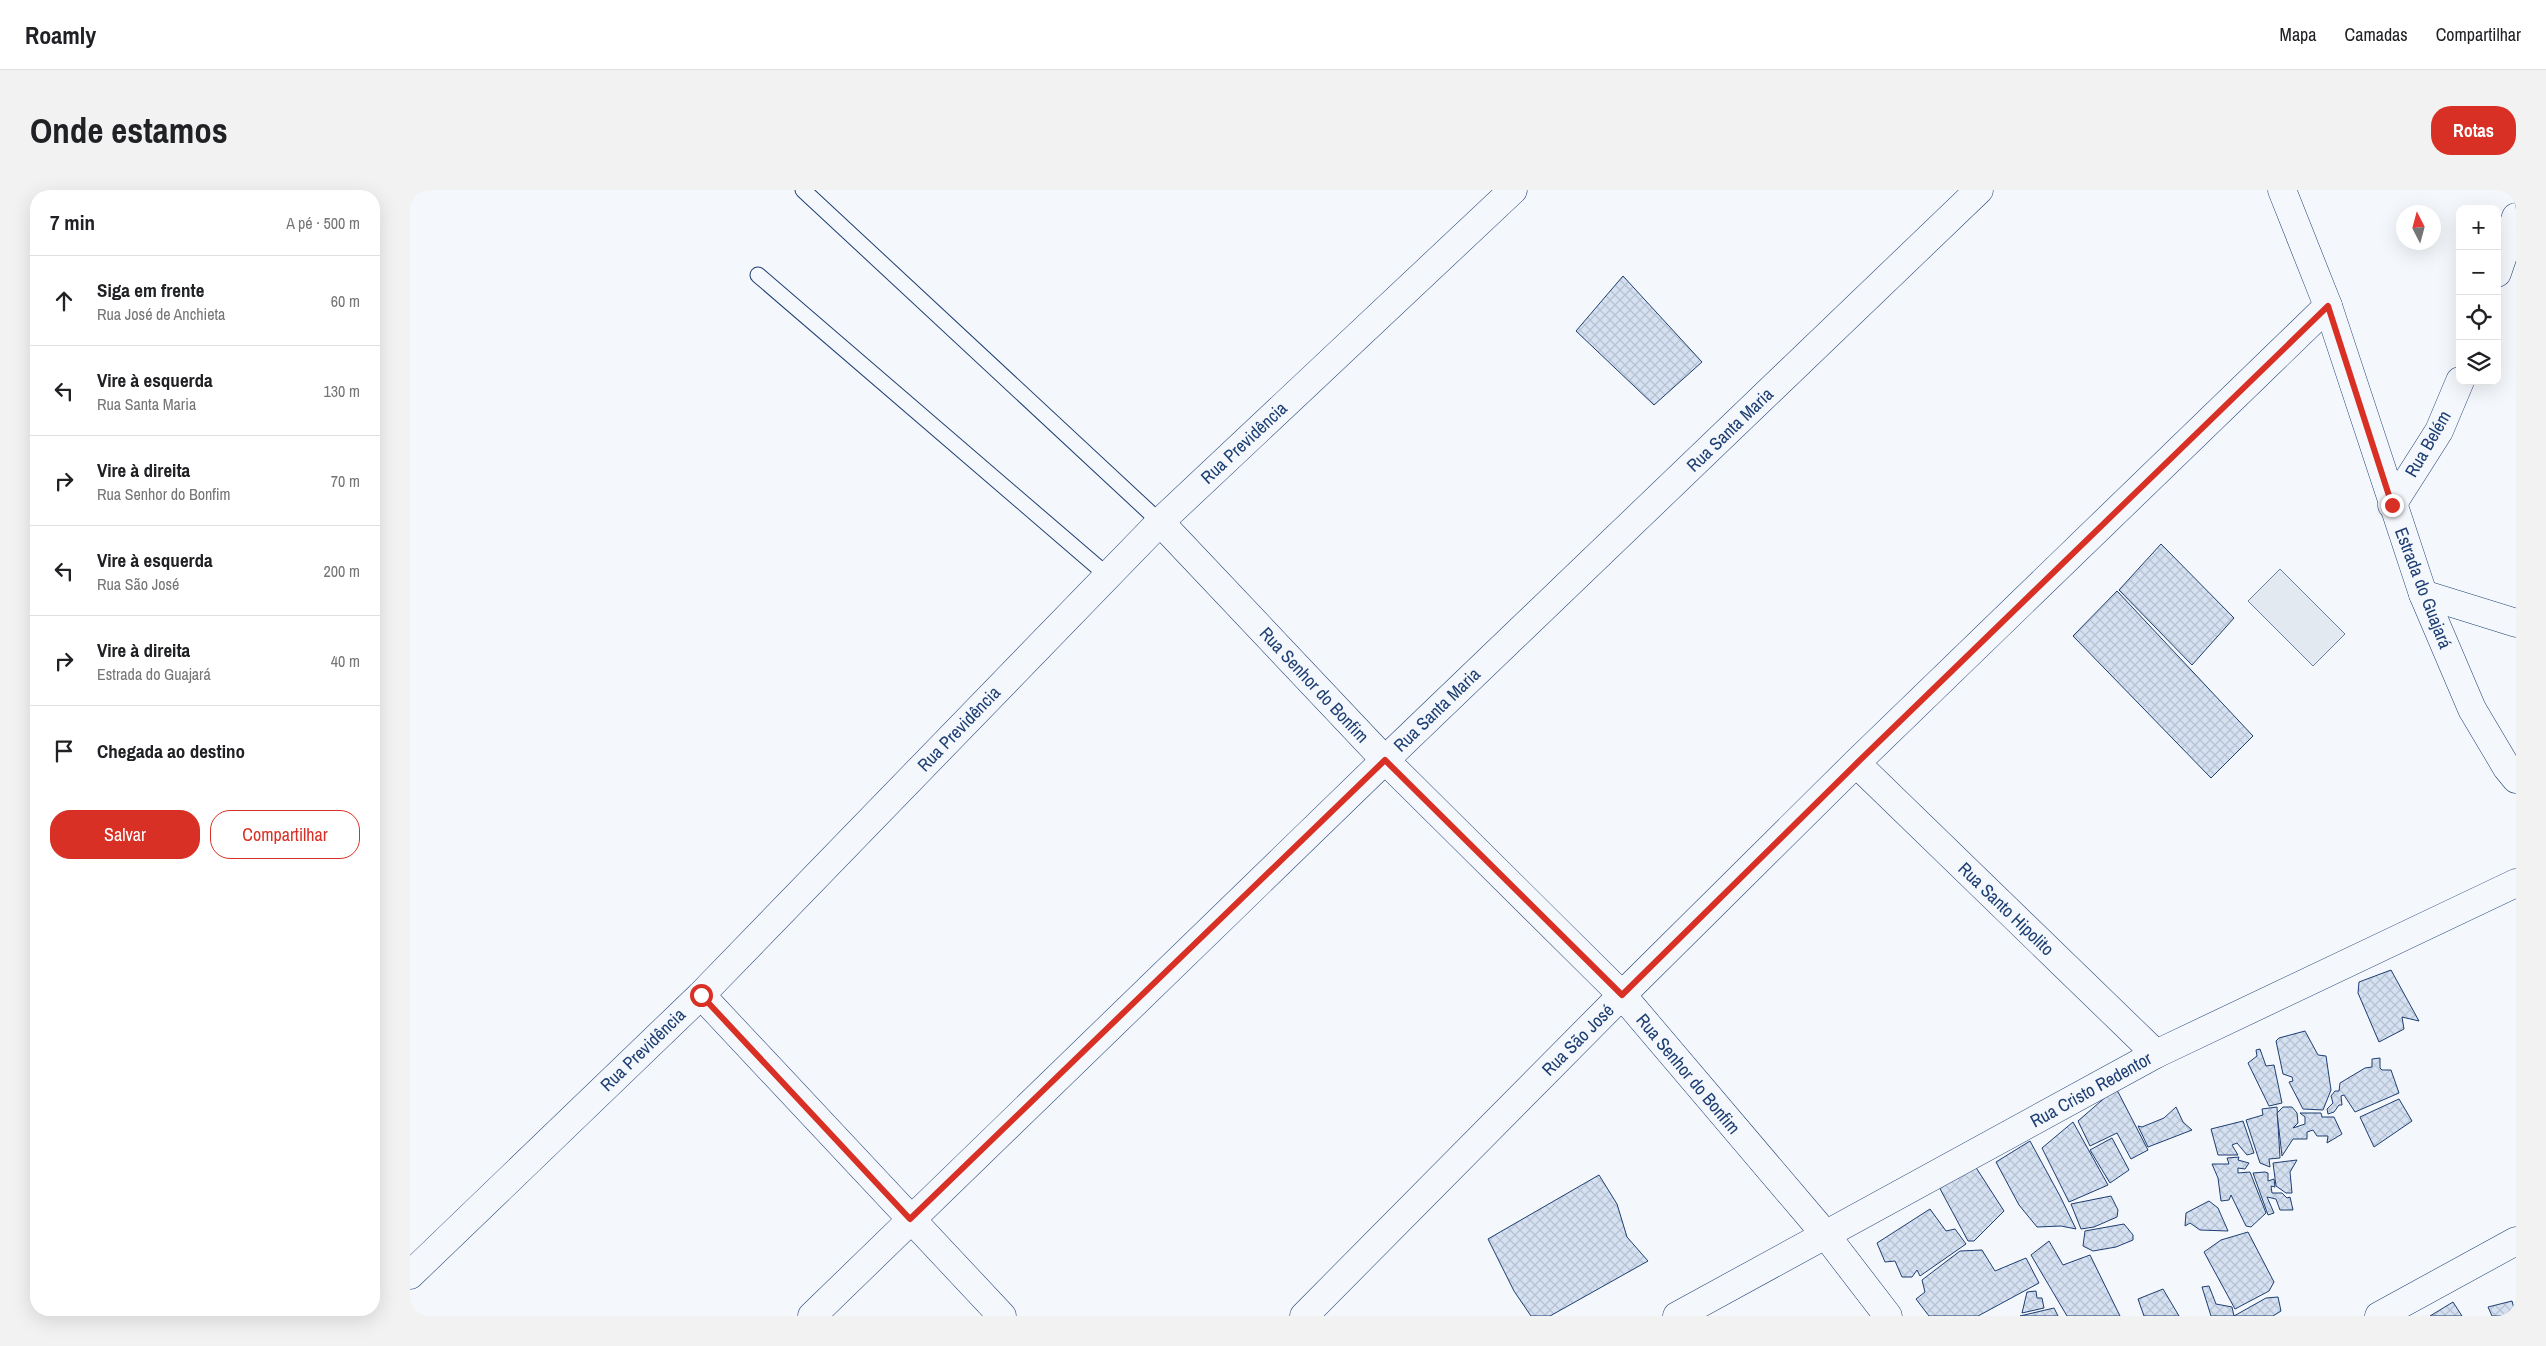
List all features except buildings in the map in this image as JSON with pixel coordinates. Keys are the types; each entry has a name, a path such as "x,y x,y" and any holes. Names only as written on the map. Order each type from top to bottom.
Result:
{"street":[{"name":"Rua Previdência","path":"410,1275 701,995 1160,522 1513,190"},
{"name":"Rua Santa Maria","path":"812,1316 1385,760 1979,190"},
{"name":"Estrada do Guajará","path":"2282,190 2328,306 2422,594 2472,709 2507,768 2516,779"},
{"path":"2501,261 2516,217"},
{"name":"Rua São José","path":"1304,1316 1622,995 1856,764 2328,306"},
{"name":"Rua Belém","path":"2392,505 2439,431 2458,385"},
{"name":"Rua Senhor do Bonfim","path":"1160,522 1385,760 1622,995 1825,1234 1888,1316"},
{"path":"2422,594 2516,623"},
{"name":"Rua Santo Hipolito","path":"1856,764 2156,1054"},
{"name":"Rua Cristo Redentor","path":"1677,1316 2156,1054 2516,883"},
{"path":"701,995 1002,1316"},
{"path":"2379,1316 2516,1241"}],"lane":[{"path":"803,190 1160,522"},
{"path":"758,276 1108,576"}],"shaded area":[{"path":"2280,569 2345,634 2313,666 2248,601"}],"route":[{"path":"701,995 910,1219 1385,760 1622,995 1856,764 2328,306 2392,505"}]}
